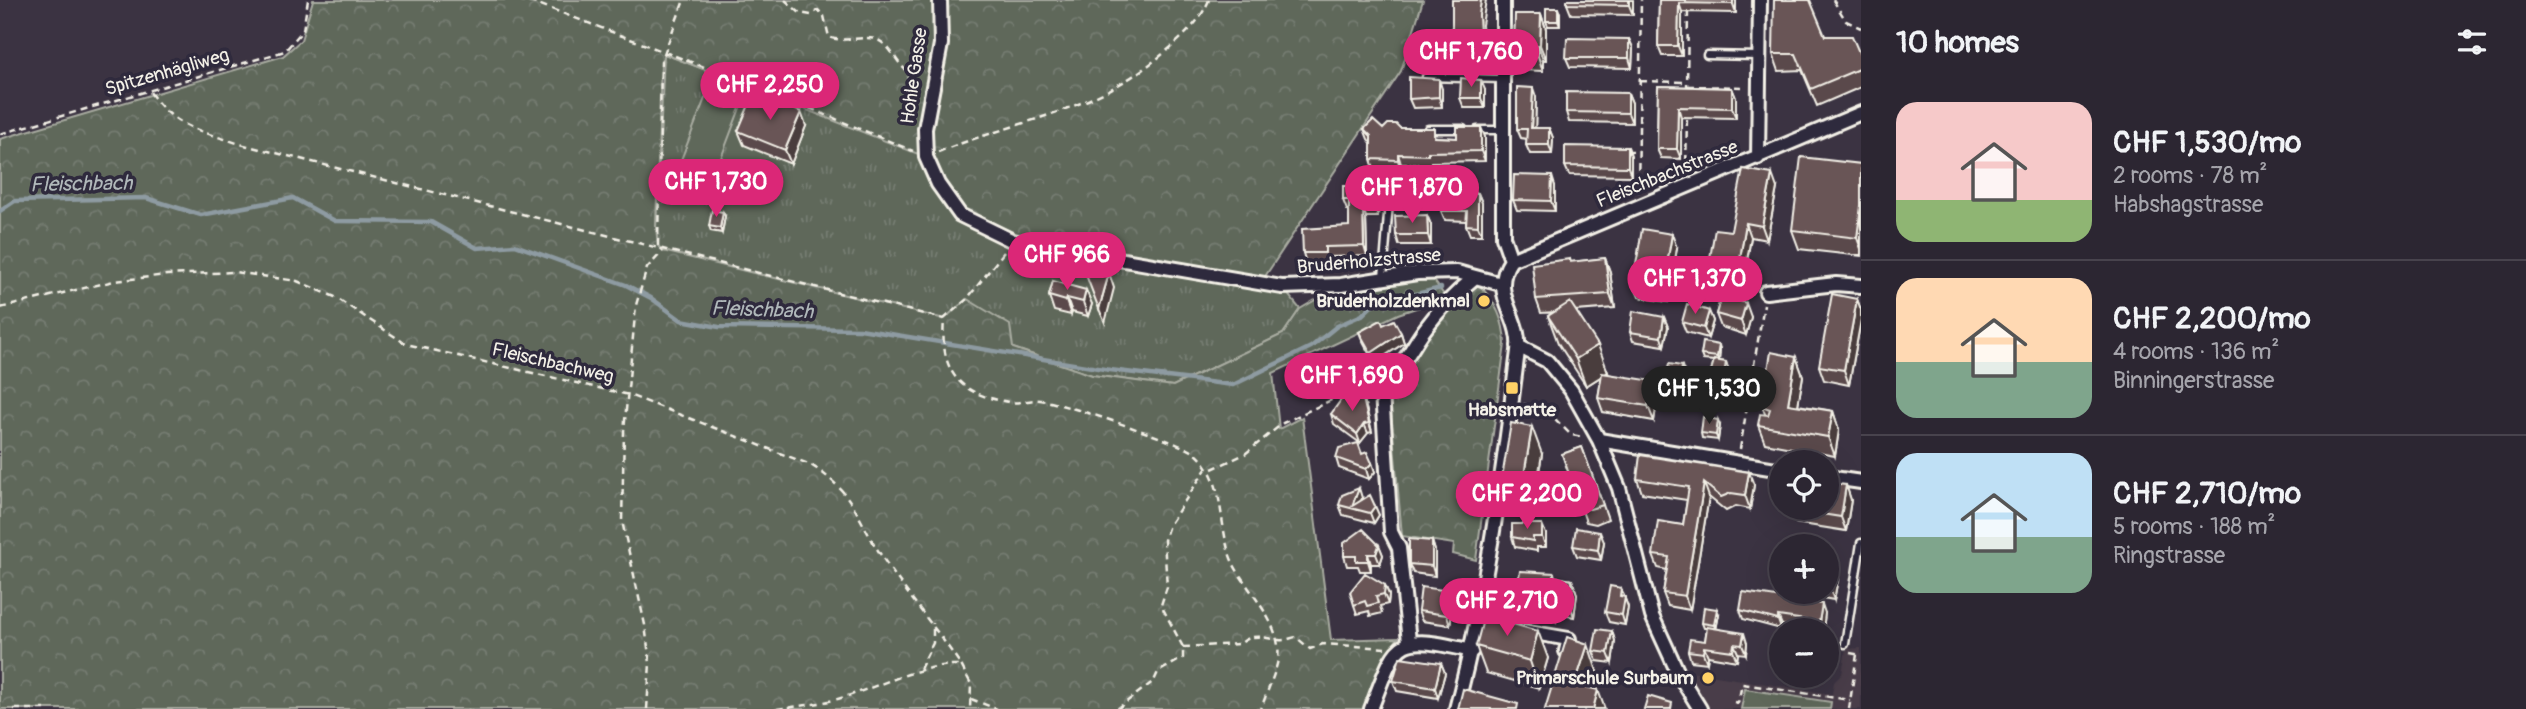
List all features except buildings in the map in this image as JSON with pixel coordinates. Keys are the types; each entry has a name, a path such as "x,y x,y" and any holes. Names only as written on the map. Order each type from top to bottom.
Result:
{"street":[{"name":"Hohle Gasse","path":"940,0 941,44 925,129 926,157 938,184 960,215 1013,241"},
{"path":"1456,709 1472,650 1491,624 1510,400 1518,346 1501,284 1511,260 1503,237 1503,0"},
{"path":"1758,158 1760,0"},
{"name":"Fleischbachstrasse","path":"1511,260 1861,113"},
{"name":"Bruderholzstrasse","path":"1013,241 1282,287 1341,285 1444,272 1457,272 1501,284"},
{"path":"1409,641 1399,548 1391,532 1381,377 1403,365 1426,327 1453,296 1474,278"},
{"path":"1766,292 1836,284 1861,286"},
{"path":"1518,346 1547,361 1571,390 1599,440 1619,488 1652,616 1679,675 1700,709"},
{"path":"1599,440 1769,468"},
{"path":"1839,479 1861,482"},
{"path":"1491,624 1569,639 1563,663"},
{"path":"1371,709 1395,650 1409,641 1426,640 1472,650"}],"lane":[{"path":"1707,55 1759,56"},
{"path":"1426,77 1503,79"},
{"path":"1413,128 1503,130"},
{"path":"1383,278 1389,202"},
{"path":"1845,644 1861,543"}],"path":[{"name":"Spitzenhägliweg","path":"0,134 285,51 303,30 308,0"},
{"path":"517,0 538,4 778,95 926,157 962,142 1099,98 1138,76 1181,39 1204,13 1209,0"},
{"path":"658,246 661,62 684,0"},
{"path":"785,0 800,13 811,15 818,10 824,16 829,37 836,40 876,39 890,49 899,66 908,72 907,104 915,121 925,129"},
{"path":"1638,193 1641,0"},
{"path":"1687,99 1688,0"},
{"path":"1833,0 1846,21 1861,28"},
{"path":"1640,81 1759,87"},
{"path":"150,92 162,109 180,124 240,144 944,319"},
{"path":"1686,174 1687,111"},
{"path":"1626,151 1639,151"},
{"path":"1013,241 967,299 944,319 943,356 955,377 983,396 1011,403 1040,400 1170,441 1194,451 1210,468 1232,560 1273,626 1278,640 1278,662 1261,709"},
{"path":"648,709 650,663 645,625 622,521 624,431 629,395 631,329 636,305 647,268 663,251"},
{"name":"Fleischbachweg","path":"0,309 114,281 234,272 298,281 322,292 406,344 629,395 811,465 837,482 853,503 879,553 933,623 961,665 971,684 970,709"},
{"path":"1737,463 1766,292"},
{"path":"1117,709 1154,681 1158,672 1183,658 1183,648 1161,605 1167,587 1164,540 1169,525 1210,468 1245,454 1283,423 1381,377"},
{"path":"1510,400 1547,411 1571,435 1599,440"},
{"path":"920,669 933,643 933,623"},
{"path":"1183,648 1240,644 1248,637 1265,635 1278,640 1296,637 1310,649 1323,644 1395,650"},
{"path":"1849,709 1857,654"},
{"path":"776,709 837,699 890,683 920,669 943,664 961,665"},
{"path":"1734,702 1738,703 1742,684 1850,700"},
{"path":"971,699 997,709"},
{"path":"14,709 48,709"}],"shaded area":[{"name":"Primarschule Surbaum","path":"1861,648 1861,709 1708,709 1684,671 1769,684 1769,688 1793,688 1832,694 1833,688 1839,688 1846,649"}],"green space":[{"path":"313,0 1423,0 1401,71 1260,284 1013,241 960,215 926,157 665,54 661,62 656,227 658,246 663,251 944,319 967,299 1010,325 1013,348 1092,375 1173,386 1283,334 1300,309 1324,295 1431,276 1446,298 1398,314 1273,373 1279,429 1302,417 1331,640 1398,638 1383,660 1367,709 0,709 0,139 283,56 301,40"},
{"path":"664,54 1282,287 1300,309 1283,334 1173,386 1092,375 1013,348 944,319 663,251 658,246 656,227"},
{"path":"709,88 743,100 715,174 681,160"},
{"path":"1479,285 1498,312 1505,344 1476,560 1453,554 1454,544 1402,536 1388,376 1408,366 1428,330 1456,297"},
{"path":"1745,689 1831,702 1830,709 1741,709"}],"waterway":[{"name":"Fleischbach","path":"0,211 15,201 146,198 201,215 293,198 335,221 431,222 477,248 515,245 626,285 651,298 681,320 719,327 860,329 1110,370 1233,385 1311,347 1337,326 1362,315 1385,293 1396,299 1441,288"}],"place":[{"name":"Bruderholzdenkmal","path":"1484,301"},
{"name":"Habsmatte","path":"1512,388"},
{"name":"Primarschule Surbaum","path":"1708,678"}]}
